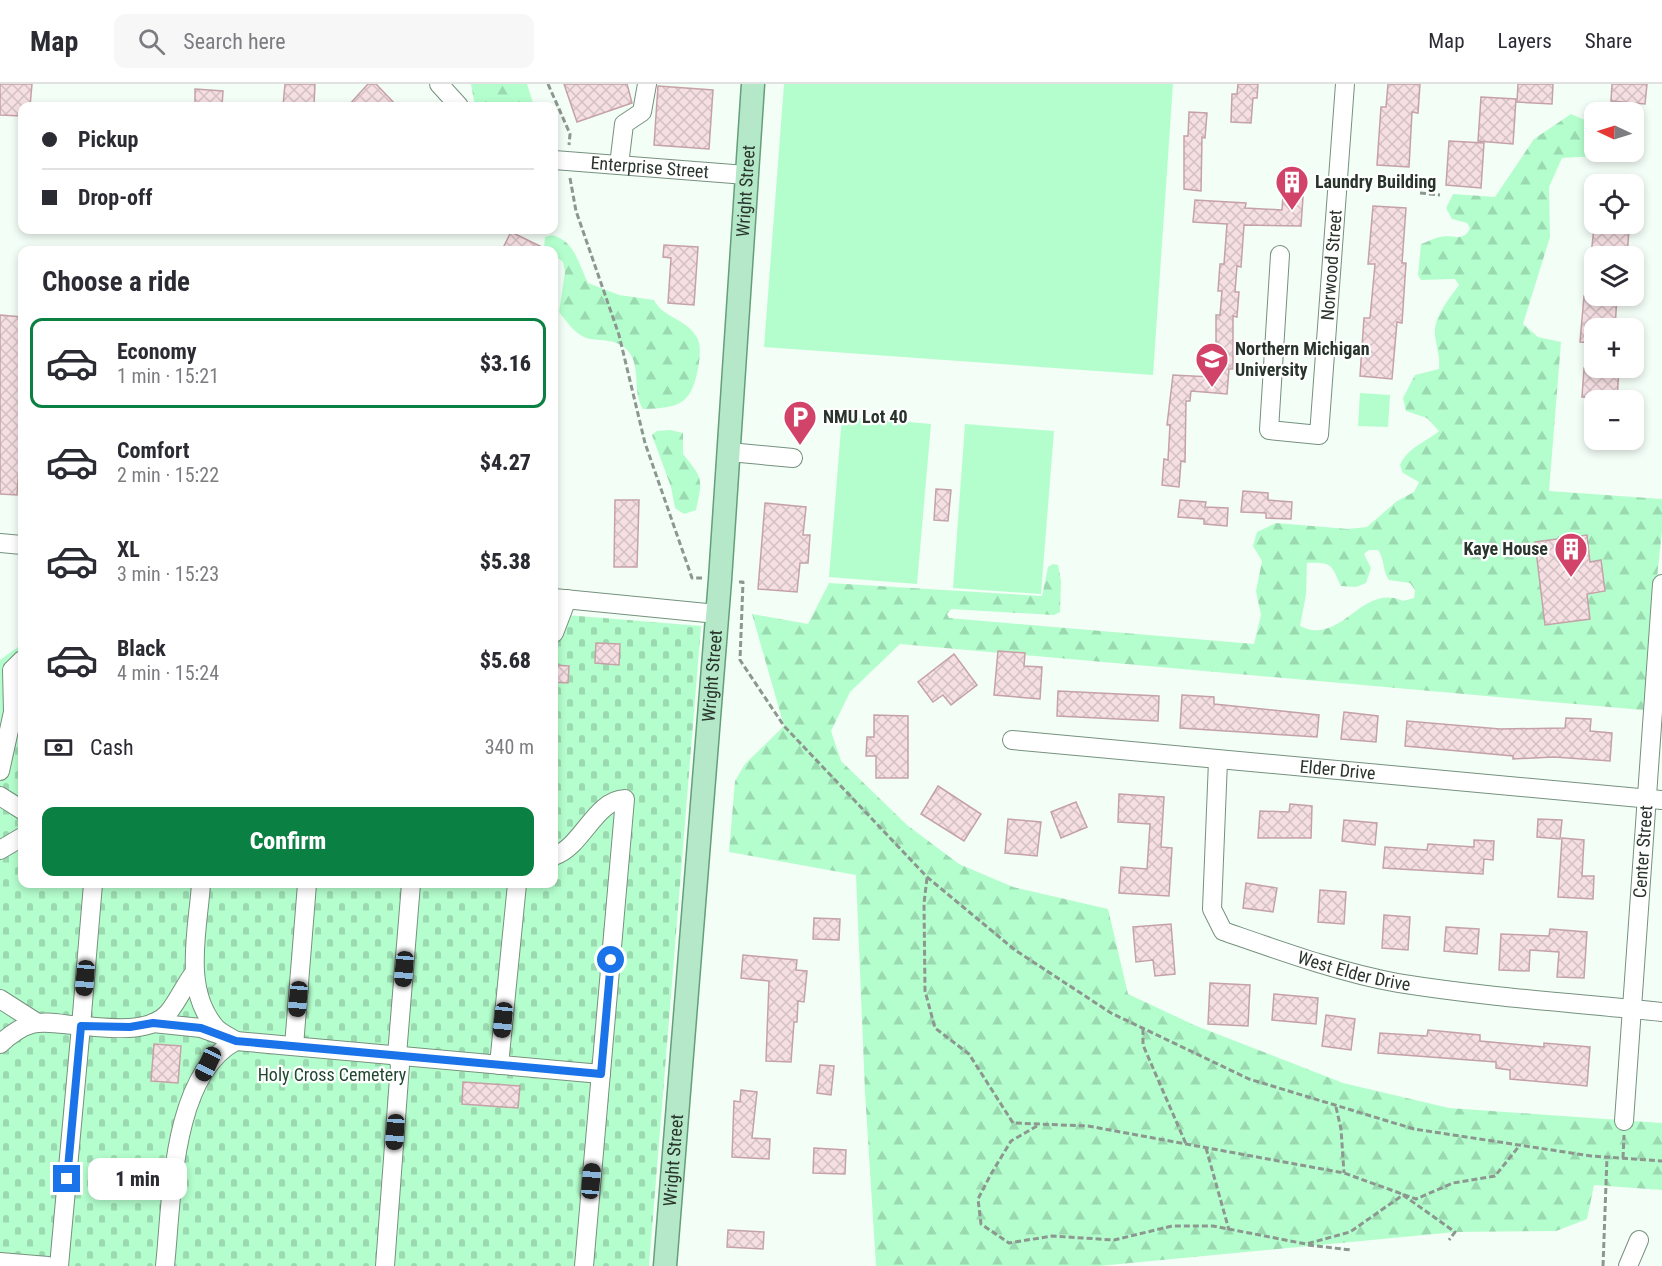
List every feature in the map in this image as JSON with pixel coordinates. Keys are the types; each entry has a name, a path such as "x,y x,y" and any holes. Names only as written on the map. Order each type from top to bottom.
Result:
{"main road":[{"name":"Wright Street","path":"665,1266 720,580 753,84"}],"street":[{"path":"439,84 455,102"},
{"path":"619,165 624,124 642,112 647,84"},
{"name":"Norwood Street","path":"1280,255 1269,430 1319,435 1345,84"},
{"name":"Enterprise Street","path":"560,161 746,175"},
{"path":"729,452 793,458"},
{"path":"0,543 18,545"},
{"name":"Center Street","path":"1624,1121 1631,1009 1654,799 1662,584"},
{"path":"560,598 717,614"},
{"path":"0,771 13,712 12,670 18,664"},
{"name":"Elder Drive","path":"1012,740 1654,799"},
{"name":"West Elder Drive","path":"1218,760 1212,909 1223,931 1295,955 1397,982 1662,1012"},
{"path":"0,796 18,807"},
{"path":"558,853 580,837 599,813 617,799 625,799 584,1266"},
{"path":"0,850 18,839"},
{"path":"59,1266 93,888"},
{"path":"201,888 194,973 197,992 217,1029 236,1041"},
{"path":"200,903 210,888"},
{"path":"294,1046 307,888"},
{"path":"385,1266 400,1065 397,1055 411,888"},
{"path":"498,1065 516,888"},
{"path":"153,1023 166,1015 194,973"},
{"path":"0,999 36,1022"},
{"path":"0,1044 18,1028 36,1022 130,1027 153,1023 201,1028 236,1041 601,1074"},
{"path":"165,1266 184,1112 208,1064 222,1048 236,1041"},
{"path":"1628,1266 1639,1240"},
{"path":"0,1262 48,1266"}],"path":[{"path":"548,84 556,102"},
{"path":"558,107 570,134 560,161 618,335 645,443 692,578"},
{"path":"1420,193 1440,195"},
{"path":"720,580 743,582 740,660 784,726 927,877 1015,950 1111,1013 1249,1079 1414,1129 1607,1157 1662,1161"},
{"path":"927,877 924,903 925,991 935,1028 969,1054 1013,1123 1088,1126 1344,1173 1416,1199 1453,1183 1495,1176 1520,1145"},
{"path":"1143,1029 1143,1045 1186,1144"},
{"path":"1335,1106 1341,1129 1344,1173"},
{"path":"1623,1158 1624,1121"},
{"path":"1038,1125 1011,1141 978,1199 981,1224 1009,1243 1052,1236 1114,1240 1172,1226 1213,1226 1351,1250"},
{"path":"1206,1148 1229,1230"},
{"path":"1603,1266 1607,1157"},
{"path":"1403,1195 1455,1232 1449,1240"},
{"path":"1306,1244 1350,1232 1403,1195"}],"green space":[{"path":"471,84 527,84 533,102 474,102"},
{"path":"784,84 1173,84 1153,375 764,347"},
{"path":"1571,114 1584,120 1584,157 1562,158 1549,187 1550,237 1523,324 1538,337 1561,342 1549,491 1662,499 1662,531 1643,710 900,644 850,692 831,731 841,761 907,825 959,864 1013,887 1108,909 1128,994 1194,1025 1343,1083 1449,1108 1662,1123 1662,1190 1594,1185 1587,1219 1556,1231 1455,1232 1099,1266 876,1266 865,1092 856,875 729,852 735,781 745,764 784,726 752,614 808,624 829,583 1042,596 1048,567 1053,564 1058,565 1061,581 1060,612 1054,615 951,609 947,614 949,618 1254,644 1261,615 1256,591 1262,561 1253,546 1257,532 1276,523 1348,529 1367,527 1397,501 1414,492 1419,482 1403,473 1400,465 1412,449 1439,431 1427,418 1406,411 1403,398 1415,375 1439,369 1435,336 1436,322 1459,285 1455,279 1421,280 1418,275 1421,244 1435,238 1461,237 1467,233 1470,228 1467,223 1452,219 1446,208 1453,194 1495,197 1534,139","holes":["1369,550 1378,550 1389,580 1410,583 1415,590 1414,598 1403,601 1388,597 1375,600 1328,628 1315,630 1300,626 1306,595 1307,563 1327,564 1333,569 1341,586 1356,587 1366,583 1371,568 1364,554"]},
{"path":"552,235 566,242 588,283 619,295 654,300 663,310 692,330 699,342 699,363 693,387 683,401 668,407 643,409 638,394 634,361 625,348 617,343 585,337 576,332 565,320 559,312 565,272 563,262 558,258 558,246 544,246 545,237"},
{"path":"1360,393 1390,395 1388,427 1358,426"},
{"path":"842,416 931,424 917,584 829,577"},
{"path":"965,424 1054,431 1041,594 953,588"},
{"path":"670,430 683,433 683,454 700,479 696,510 684,514 675,508 671,487 652,435 657,431"},
{"name":"Holy Cross Cemetery","path":"558,614 701,626 649,1266 0,1266 0,660 18,647 18,888 558,888"}],"building":[{"path":"0,84 32,84 30,102 18,102 18,116 0,115"},
{"path":"285,84 315,84 314,102 283,102"},
{"path":"368,84 376,84 393,102 352,102"},
{"path":"564,84 627,84 632,103 577,122"},
{"path":"1238,84 1258,84 1257,98 1253,98 1251,123 1231,122 1232,94 1237,94"},
{"path":"1388,84 1420,84 1418,113 1412,112 1409,167 1377,165 1381,107 1386,107"},
{"path":"1518,84 1553,84 1552,104 1517,102"},
{"path":"1612,84 1647,84 1645,104 1644,102 1611,101"},
{"path":"658,86 713,90 709,149 654,145"},
{"path":"195,89 223,91 222,102 195,102"},
{"path":"1481,97 1516,99 1513,144 1478,141"},
{"path":"1189,112 1207,113 1205,138 1202,137 1201,191 1184,189 1184,136 1188,136"},
{"path":"1449,141 1484,143 1481,188 1446,185"},
{"path":"1283,196 1303,197 1301,226 1244,225 1241,267 1237,266 1235,292 1239,292 1237,317 1233,316 1233,369 1229,369 1227,394 1191,391 1190,401 1186,401 1185,462 1181,461 1179,487 1162,485 1164,459 1168,460 1170,425 1167,425 1173,375 1212,377 1213,367 1216,367 1216,315 1220,315 1222,291 1218,291 1220,264 1224,264 1227,224 1193,222 1195,200 1246,203 1245,208 1282,210"},
{"path":"1373,206 1406,208 1402,263 1406,263 1402,323 1397,322 1392,379 1360,376 1364,318 1370,318 1375,264 1368,264"},
{"path":"510,234 515,234 540,246 504,246"},
{"path":"1593,234 1629,234 1628,246 1592,246"},
{"path":"664,245 698,247 694,305 668,303 671,258 663,257"},
{"path":"1584,296 1584,306 1616,306 1616,318 1584,318 1584,342 1580,342"},
{"path":"0,315 18,317 18,481 17,495 0,494"},
{"path":"1584,368 1584,378 1618,378 1618,390 1584,390 1584,397 1582,397"},
{"path":"936,489 951,490 948,521 934,520"},
{"path":"1243,491 1268,493 1268,500 1292,502 1291,519 1266,518 1266,513 1241,512"},
{"path":"615,500 639,500 637,567 614,567"},
{"path":"1180,500 1206,502 1205,507 1228,508 1227,526 1204,524 1204,519 1178,517"},
{"path":"765,503 806,507 803,535 810,535 808,563 800,563 797,592 758,589"},
{"name":"Kaye House","path":"1587,535 1590,562 1601,560 1605,591 1587,594 1590,619 1545,625 1535,542"},
{"path":"596,643 620,644 619,665 595,663"},
{"path":"998,651 1025,653 1024,666 1042,667 1040,699 994,695"},
{"path":"954,654 977,685 951,705 943,695 933,702 918,682"},
{"path":"558,665 569,666 568,683 558,682"},
{"path":"1058,691 1159,696 1158,721 1057,716"},
{"path":"1182,695 1214,697 1214,704 1319,715 1317,737 1180,728"},
{"path":"1344,712 1378,716 1376,742 1341,739"},
{"path":"874,715 908,716 908,778 876,778 876,756 866,756 867,737 874,737"},
{"path":"1566,718 1591,719 1590,731 1612,733 1610,761 1554,757 1513,759 1513,756 1405,746 1407,721 1500,729 1565,728"},
{"path":"938,786 981,814 964,841 921,814"},
{"path":"1119,794 1164,797 1161,847 1172,848 1169,896 1119,893 1121,867 1147,869 1150,824 1118,822"},
{"path":"1076,802 1087,827 1061,838 1051,812"},
{"path":"1290,804 1312,806 1311,838 1258,838 1260,811 1289,812"},
{"path":"1008,819 1041,822 1037,856 1005,853"},
{"path":"1538,819 1562,820 1560,839 1537,837"},
{"path":"1344,820 1377,823 1375,845 1342,841"},
{"path":"1562,838 1584,840 1582,876 1594,876 1593,899 1558,897"},
{"path":"1474,840 1494,841 1493,860 1484,859 1483,874 1383,868 1385,847 1427,850 1428,844 1474,847"},
{"path":"1246,883 1277,888 1273,912 1243,908"},
{"path":"1320,890 1346,892 1344,924 1318,922"},
{"path":"1384,915 1410,917 1408,950 1382,948"},
{"path":"814,918 840,919 839,940 813,939"},
{"path":"1171,924 1175,974 1155,976 1153,960 1136,962 1133,927"},
{"path":"1446,927 1479,929 1477,954 1444,951"},
{"path":"1550,929 1587,932 1584,978 1557,977 1559,952 1530,950 1529,971 1499,970 1501,934 1549,936"},
{"path":"743,955 797,960 796,970 807,971 804,1002 798,1001 797,1022 794,1022 791,1062 766,1061 769,981 741,978"},
{"path":"1210,983 1250,985 1248,1026 1208,1024"},
{"path":"1274,994 1318,998 1316,1024 1272,1020"},
{"path":"1326,1015 1355,1019 1351,1050 1322,1046"},
{"path":"1428,1030 1480,1035 1480,1041 1544,1047 1544,1043 1590,1047 1587,1086 1510,1079 1510,1070 1496,1068 1496,1062 1378,1053 1380,1033 1427,1036"},
{"path":"154,1044 181,1046 178,1083 151,1081"},
{"path":"820,1065 834,1066 831,1095 817,1093"},
{"path":"463,1082 520,1086 518,1108 462,1104"},
{"path":"741,1090 757,1092 752,1138 770,1139 769,1159 732,1157 734,1101 740,1102"},
{"path":"814,1148 846,1150 845,1174 813,1173"},
{"path":"728,1230 764,1232 763,1249 727,1247"}],"place":[{"name":"Laundry Building","path":"1292,211"},
{"name":"Northern Michigan University","path":"1212,388"},
{"name":"NMU Lot 40","path":"800,446"},
{"name":"Kaye House","path":"1571,578"}],"route":[{"path":"67,1179 81,1026 130,1027 153,1023 201,1028 236,1041 601,1074 611,960"}]}
